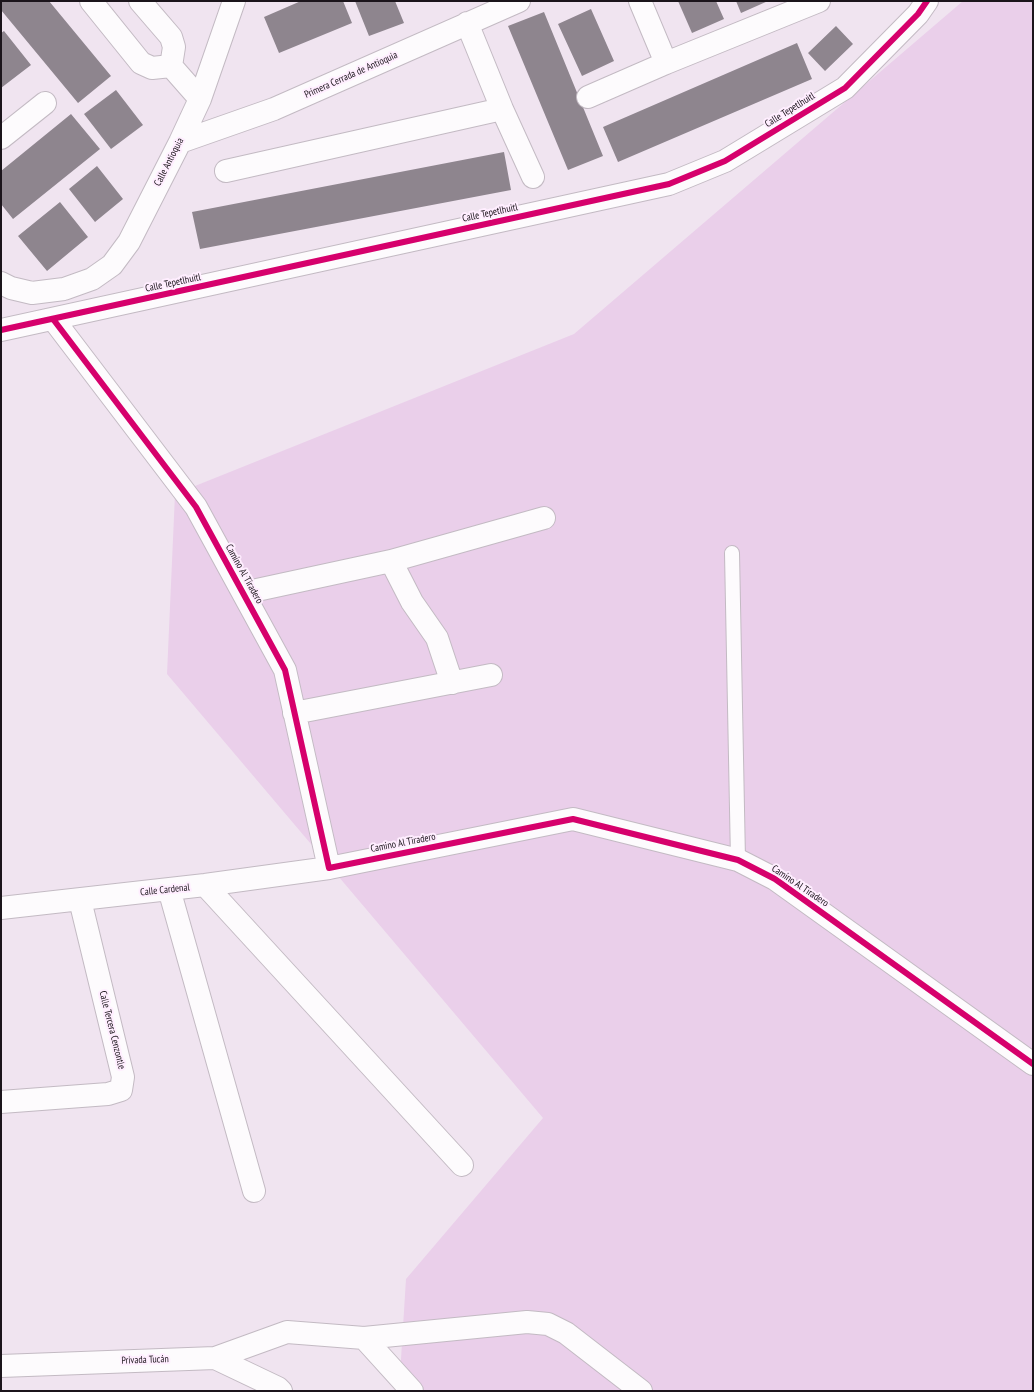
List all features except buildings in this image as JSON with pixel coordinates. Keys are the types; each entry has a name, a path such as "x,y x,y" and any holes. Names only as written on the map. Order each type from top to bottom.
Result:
{"street":[{"path":"91,1 141,63 152,68 171,66"},
{"path":"140,1 171,37 174,47 171,66"},
{"name":"Calle Antioquia","path":"1,283 11,288 32,293 64,289 92,280 112,265 129,242 180,142 200,99 234,1"},
{"name":"Primera Cerrada de Antioquia","path":"180,142 274,109 519,1"},
{"path":"640,1 666,63"},
{"path":"588,96 819,1"},
{"name":"Calle Tepetlhuitl","path":"1,330 669,184 725,161 845,88 918,14 927,1"},
{"path":"467,23 502,109 533,178"},
{"path":"171,66 200,99"},
{"path":"1,138 45,103"},
{"path":"226,171 502,109"},
{"name":"Camino Al Tiradero","path":"53,319 196,507 285,670 329,868 573,819 738,860 775,879 1033,1064"},
{"path":"243,593 391,561 544,518"},
{"path":"391,561 412,602 437,638 452,683"},
{"path":"294,713 491,675"},
{"name":"Calle Cardenal","path":"1,908 205,885 329,868"},
{"path":"205,885 462,1165"},
{"path":"169,889 254,1190"},
{"name":"Calle Tercera Cenzontle","path":"1,1102 108,1094 121,1090 123,1077 80,900"},
{"path":"215,1358 287,1332 364,1338 527,1322 548,1324 566,1333 642,1391"},
{"path":"364,1338 412,1391"},
{"name":"Privada Tucán","path":"1,1366 215,1358 278,1388 281,1391"}],"lane":[{"path":"732,553 738,860"}],"shaded area":[{"path":"963,1 1033,1 1033,1391 399,1391 406,1279 543,1118 167,674 175,494 574,334"}],"cycle path":[{"path":"1,330 669,184 725,161 845,88 918,14 927,1"},
{"path":"53,319 196,507 285,670 329,868 573,819 738,860 775,879 1033,1064"}]}
